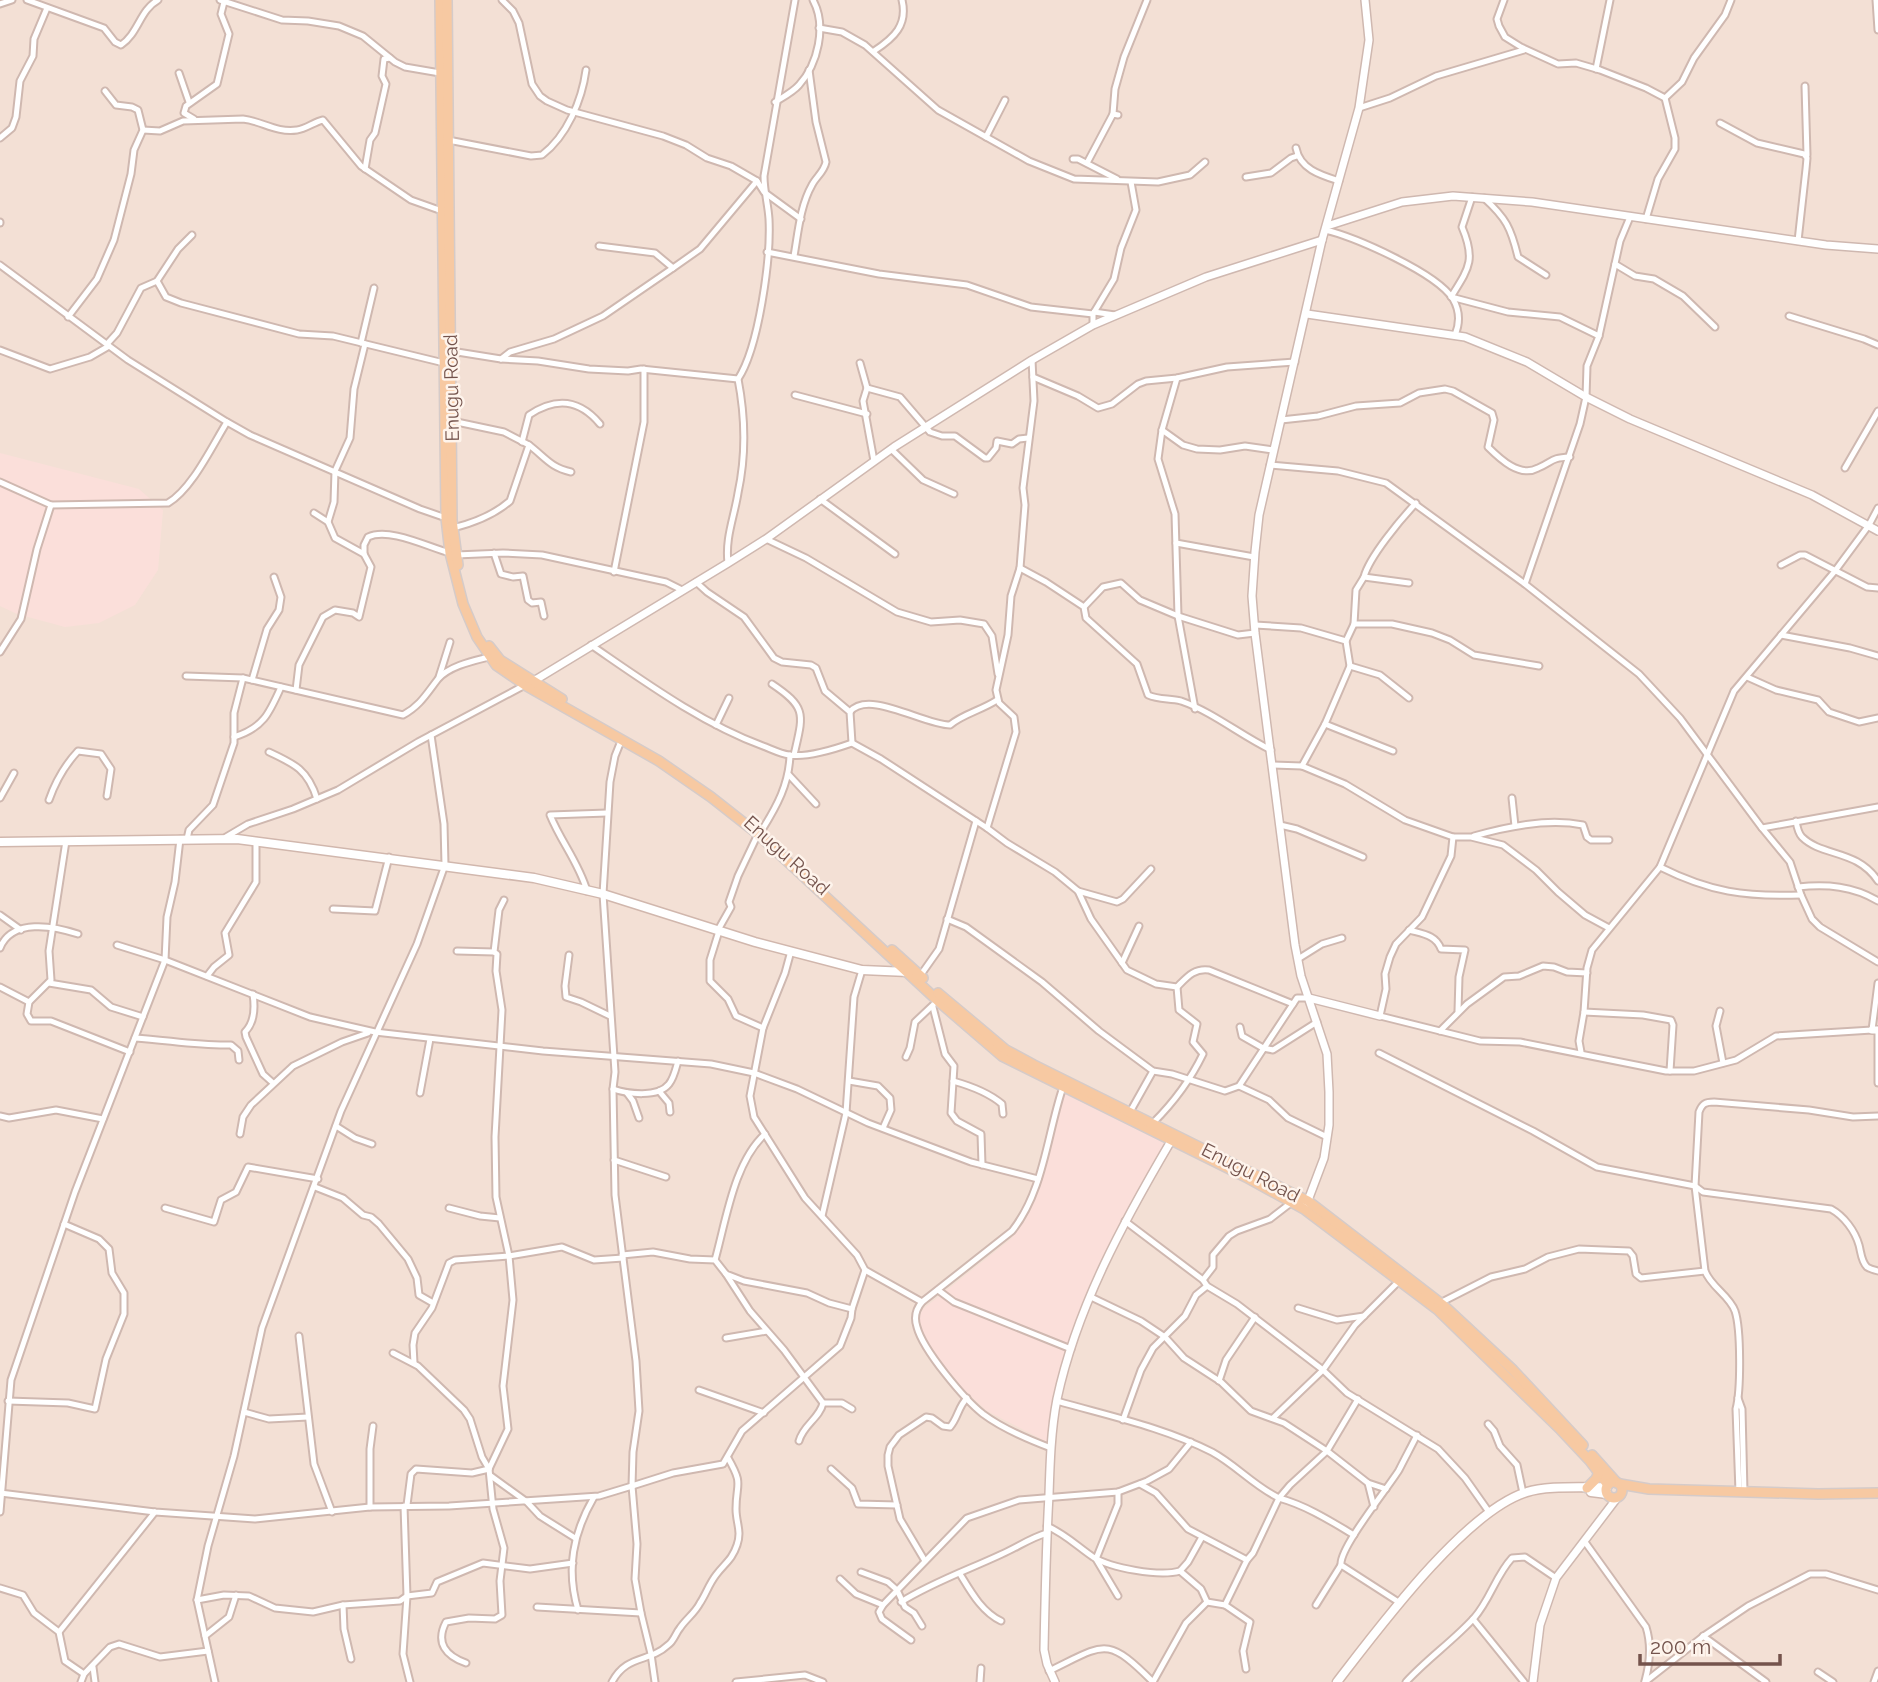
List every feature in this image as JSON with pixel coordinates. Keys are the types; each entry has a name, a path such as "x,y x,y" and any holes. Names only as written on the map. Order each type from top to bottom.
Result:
{"main road":[{"path":"440,0 446,518 463,604 477,637 496,665 685,778 760,832"},
{"name":"Enugu Road","path":"447,0 453,554 469,601 490,648 528,683 688,775 760,832 914,972 1006,1050 1064,1084 1130,1112 1306,1205 1440,1303 1513,1370 1595,1459 1613,1490"},
{"path":"0,842 183,839 256,841 534,877 603,894 862,970 914,972 935,1003 1002,1056 1064,1084 1292,1202 1306,1205 1438,1310 1507,1375 1613,1490"},
{"path":"1582,1489 1596,1479 1599,1472"},
{"path":"1337,1682 1400,1604 1468,1529 1504,1501 1522,1493 1542,1489 1648,1489 1878,1493"}],"street":[{"path":"0,4 12,0"},
{"path":"27,0 104,28 115,42 121,45 134,32 146,10 158,0"},
{"path":"502,0 513,10 519,23 536,90 547,101 567,110 663,136 757,181 764,192 801,219"},
{"path":"728,563 727,540 739,491 743,439 743,404 738,379 744,369 761,311 769,219 764,192 768,141 795,0"},
{"path":"775,102 800,85 816,56 820,27 813,0"},
{"path":"874,51 888,41 903,23 905,11 902,0"},
{"path":"1087,163 1115,115 1115,89 1124,57 1147,0"},
{"path":"1306,1205 1324,1158 1327,1137 1327,1054 1298,959 1252,596 1259,515 1273,450 1307,314 1322,240 1359,108 1369,40 1365,0"},
{"path":"1504,0 1497,19 1499,26 1505,37 1525,50 1558,64 1576,63 1596,69 1646,88 1665,99 1675,138 1675,149 1658,179 1646,219"},
{"path":"1596,69 1610,0"},
{"path":"1665,99 1682,82 1694,58 1725,15 1731,0"},
{"path":"1876,0 1878,30"},
{"path":"197,120 184,113 190,102 217,85 229,34 221,14 222,1 282,20 339,26 363,36 390,58 405,66 440,73"},
{"path":"0,138 12,128 16,117 20,81 33,56 34,39 47,8"},
{"path":"820,27 842,32 874,51 882,62 938,110 1029,161 1074,179 1158,182 1190,175 1205,162"},
{"path":"1359,108 1390,98 1436,76 1525,50"},
{"path":"365,169 370,139 375,133 386,84 382,76 384,59 390,58"},
{"path":"448,140 531,156 542,155 564,131 574,110 586,70"},
{"path":"794,256 811,186 825,168 826,162 816,122 809,70"},
{"path":"179,73 190,102"},
{"path":"1798,241 1807,158 1805,86"},
{"path":"68,317 97,279 114,240 131,174 134,150 143,130 138,110 116,105 105,91"},
{"path":"986,137 1005,100"},
{"path":"143,130 160,131 183,121 243,119 286,131 301,129 323,120 365,169 411,200 442,211"},
{"path":"1720,123 1757,143 1771,148 1782,147 1804,154 1807,158"},
{"path":"1296,148 1297,156 1310,169 1339,181"},
{"path":"1246,177 1272,173 1297,156"},
{"path":"1073,159 1120,180"},
{"path":"501,359 510,352 554,339 603,316 673,268 699,249 757,181"},
{"path":"1093,326 1093,313 1114,279 1121,248 1136,211 1131,182"},
{"path":"1326,228 1402,202 1453,195 1532,202 1798,241 1878,249"},
{"path":"1451,297 1467,272 1470,247 1462,226 1472,197"},
{"path":"1484,198 1502,215 1513,232 1518,257 1546,275"},
{"path":"1525,584 1570,457 1586,397 1587,366 1599,336 1620,242 1630,216"},
{"path":"1326,228 1371,246 1440,284 1451,297 1459,319 1455,335"},
{"path":"0,351 50,369 90,357 108,345 117,334 141,288 157,281 172,257 192,235"},
{"path":"223,839 248,824 317,799 371,772 430,735 528,683 766,539 891,449 1032,360 1093,326 1206,277 1322,240"},
{"path":"599,246 654,253 673,268"},
{"path":"767,251 880,274 967,285 1031,307 1115,315"},
{"path":"1615,264 1635,276 1654,279 1684,296 1715,327"},
{"path":"0,265 108,345 175,391 227,422 250,435 446,518"},
{"path":"157,281 166,297 181,303 299,334 333,336 444,363"},
{"path":"328,523 334,502 335,471 351,438 354,389 374,288"},
{"path":"1451,297 1508,312 1553,315 1599,336"},
{"path":"1307,314 1455,335 1527,362 1630,419 1812,495 1878,531"},
{"path":"1789,316 1878,345"},
{"path":"451,351 589,369 645,369 738,379"},
{"path":"987,828 1016,732 1014,717 997,700 996,690 1000,660 1005,648 1011,596 1020,568 1028,438 1034,401 1032,360"},
{"path":"1033,377 1078,396 1098,408 1112,404 1138,384 1227,367 1295,362"},
{"path":"860,363 867,388 863,401 874,461"},
{"path":"614,572 644,422 645,369"},
{"path":"1177,378 1158,459 1175,514 1178,616 1195,709"},
{"path":"867,388 900,397 925,427 935,434 955,436 986,458 996,448 997,441 1012,444 1019,439 1028,438"},
{"path":"1281,420 1318,416 1356,406 1400,403 1419,393 1444,389 1453,391 1492,413 1488,447 1500,459 1520,470 1536,470 1553,457 1570,457"},
{"path":"795,396 867,414"},
{"path":"522,442 529,415 552,402 570,403 589,411 600,424"},
{"path":"1845,468 1878,411"},
{"path":"452,421 504,432 529,445 554,468 571,472"},
{"path":"0,482 51,505 168,503 189,483 227,422"},
{"path":"1163,430 1183,445 1197,449 1220,450 1245,446 1273,450"},
{"path":"453,528 471,523 502,508 510,501 529,445"},
{"path":"891,449 923,480 954,494"},
{"path":"1270,465 1338,471 1386,483 1525,584 1640,674 1680,718 1790,862 1808,913 1821,927 1878,962"},
{"path":"820,499 895,554"},
{"path":"1303,766 1350,666 1346,641 1354,624 1356,590 1386,541 1416,503"},
{"path":"0,652 21,619 37,549 51,505"},
{"path":"1581,1052 1579,1041 1592,950 1660,867 1734,691 1835,571 1869,525 1878,508"},
{"path":"296,690 299,666 323,617 335,610 353,613 359,617 371,566 363,554 335,538 328,523 314,513"},
{"path":"363,554 368,537 377,534 413,541 453,554 541,555 666,582 682,590"},
{"path":"766,539 806,558 897,612 931,622 960,620 984,624 988,627 1000,660"},
{"path":"1177,543 1254,557"},
{"path":"494,553 501,573 513,577 523,576 528,600 532,603 541,602 544,616"},
{"path":"1781,565 1803,555 1867,587 1878,588"},
{"path":"1020,568 1084,607 1086,618 1140,668 1148,695 1177,700 1226,723 1245,737 1271,750"},
{"path":"251,680 267,629 279,610 281,597 274,577"},
{"path":"1364,577 1409,583"},
{"path":"696,582 744,617 774,658 816,668 825,691 850,712 852,743"},
{"path":"1084,607 1103,587 1121,583 1140,600 1178,616 1238,635 1255,629 1301,628 1346,641"},
{"path":"1354,624 1392,624 1450,640 1474,655 1539,666"},
{"path":"1781,635 1878,656"},
{"path":"186,676 243,678 403,715 427,696 439,677 450,642"},
{"path":"591,645 651,686 716,725 792,755 830,751 852,743 987,828 1078,891 1117,902 1123,899 1150,869"},
{"path":"995,648 1005,648"},
{"path":"439,677 466,663 489,657"},
{"path":"1350,666 1380,675 1409,698"},
{"path":"1747,677 1776,690 1818,700 1829,712 1859,722 1878,718"},
{"path":"0,1512 11,1380 64,1224 165,960 167,918 183,839 213,806 234,743 234,713 243,678"},
{"path":"763,1028 736,1016 728,999 710,981 710,960 719,930 731,907 729,902 738,876 760,832 777,806 789,775 801,722 800,712 790,696 772,684"},
{"path":"234,737 258,727 272,707 281,687"},
{"path":"716,725 729,698"},
{"path":"850,712 857,705 871,704 936,724 950,725 997,700"},
{"path":"1325,724 1393,751"},
{"path":"215,1682 197,1600 262,1328 336,1126 375,1032 417,944 445,865 444,824 430,735"},
{"path":"621,741 612,769 603,894 615,1072 615,1195 636,1361 639,1411 633,1452 632,1486 637,1544 634,1568 654,1682"},
{"path":"49,800 65,764 78,751 101,754 111,769 107,796"},
{"path":"269,752 293,763 308,776 317,799"},
{"path":"1273,765 1303,766 1345,784 1405,820 1453,837 1471,837 1503,845 1536,870 1585,915 1609,928"},
{"path":"0,798 14,773"},
{"path":"789,775 816,804"},
{"path":"1512,798 1514,826"},
{"path":"1762,828 1878,807"},
{"path":"587,891 574,859 563,845 550,815 607,813"},
{"path":"914,972 939,950 976,821"},
{"path":"1796,821 1801,836 1870,869 1878,881"},
{"path":"1471,837 1514,826 1567,822 1583,825 1587,837 1591,840 1609,840"},
{"path":"1280,825 1297,829 1363,857"},
{"path":"1380,1016 1390,957 1396,944 1422,917 1432,898 1451,856 1453,837"},
{"path":"66,841 49,951 49,983 29,1002 27,1014 31,1021 51,1021 130,1052"},
{"path":"207,976 229,955 225,933 256,883 256,841"},
{"path":"334,909 375,911 388,857"},
{"path":"1660,867 1690,882 1733,893 1801,895"},
{"path":"1798,887 1819,885 1853,889 1878,901"},
{"path":"1078,891 1091,919 1127,970 1156,984 1177,987"},
{"path":"489,1469 507,1432 509,1420 503,1386 513,1300 509,1256 496,1197 495,1137 502,1010 496,971 497,954 494,952 499,910 504,900"},
{"path":"0,915 21,930"},
{"path":"947,919 966,927 1004,954 1153,1071 1225,1091 1239,1086 1297,998 1308,998 1480,1041 1521,1042 1670,1071 1694,1071 1736,1060 1776,1037 1876,1030"},
{"path":"1122,963 1139,926"},
{"path":"0,948 6,939 21,930 54,927 78,934"},
{"path":"1409,930 1433,937 1441,949 1465,950 1459,977 1458,1012"},
{"path":"1298,959 1322,944 1342,938"},
{"path":"117,945 165,960 310,1017 375,1032 502,1047 711,1064 754,1073 797,1089 883,1128 982,1165 1038,1179"},
{"path":"457,951 494,952"},
{"path":"791,951 763,1028 750,1107 805,1198 857,1255 865,1270 922,1302"},
{"path":"569,955 566,997 610,1016"},
{"path":"1440,1031 1458,1012 1504,977 1519,976 1550,966 1567,972 1587,973"},
{"path":"1153,1124 1164,1115 1191,1080 1203,1052 1193,1042 1197,1024 1179,1010 1177,987 1192,972 1203,969 1293,1004"},
{"path":"822,1216 846,1113 854,997 862,970"},
{"path":"49,983 91,990 111,1007 143,1017"},
{"path":"1878,983 1878,1083"},
{"path":"0,987 29,1002"},
{"path":"253,994 255,1010 250,1027 245,1032 246,1037 263,1074 272,1083"},
{"path":"906,1057 915,1022 935,1003"},
{"path":"935,1003 946,1054 954,1066 951,1113 957,1121 981,1134 982,1165"},
{"path":"1720,1011 1716,1026 1723,1063"},
{"path":"1584,1012 1643,1015 1671,1020 1674,1025 1670,1071"},
{"path":"1240,1027 1242,1036 1263,1048 1277,1049 1317,1022"},
{"path":"240,1134 243,1117 251,1105 293,1066 359,1035 375,1032"},
{"path":"135,1038 193,1045 231,1045 238,1051 239,1060"},
{"path":"419,1093 430,1039"},
{"path":"1569,1051 1579,1041"},
{"path":"1379,1053 1522,1125 1597,1167 1695,1186 1703,1192 1831,1209 1846,1222 1859,1244 1860,1253 1867,1266 1878,1271"},
{"path":"613,1089 636,1094 659,1091 669,1085 678,1062"},
{"path":"1130,1112 1153,1071"},
{"path":"849,1081 878,1086 890,1098 891,1110 883,1128"},
{"path":"953,1081 974,1087 1001,1102 1003,1115"},
{"path":"1051,1448 1004,1427 981,1413 948,1377 921,1337 915,1319 922,1302 1012,1231 1023,1218 1038,1179 1064,1084"},
{"path":"1239,1086 1269,1100 1288,1118 1327,1137"},
{"path":"659,1091 669,1103 670,1112"},
{"path":"627,1093 639,1118"},
{"path":"633,1101 636,1094"},
{"path":"1742,1492 1742,1409 1738,1398 1739,1357 1735,1311 1705,1271 1695,1196 1699,1112 1705,1103 1714,1102 1809,1110 1853,1117 1878,1116"},
{"path":"0,1116 9,1118 56,1110 103,1119"},
{"path":"336,1126 355,1138 372,1144"},
{"path":"715,1260 741,1170 749,1153 765,1135"},
{"path":"1055,1682 1044,1650 1051,1448 1057,1401 1091,1297 1125,1221 1171,1141"},
{"path":"614,1160 666,1177"},
{"path":"165,1208 214,1222 221,1200 236,1192 248,1167 318,1180"},
{"path":"315,1187 344,1198 363,1215 372,1217 408,1259 417,1278 419,1295 433,1303"},
{"path":"1695,1196 1703,1192"},
{"path":"1203,1280 1213,1267 1213,1255 1229,1236 1269,1219 1292,1202"},
{"path":"449,1208 500,1218"},
{"path":"1125,1221 1203,1280 1207,1286 1255,1317 1348,1393 1438,1449 1465,1478 1489,1512"},
{"path":"8,1401 68,1403 95,1409 106,1359 124,1314 124,1293 112,1273 108,1249 99,1239 64,1224"},
{"path":"414,1363 415,1333 433,1303 449,1263 455,1259 509,1256 562,1247 594,1260 653,1252 690,1259 715,1260 823,1404"},
{"path":"1440,1303 1491,1277 1525,1269 1548,1257 1579,1250 1629,1251 1633,1256 1636,1274 1641,1278 1705,1271"},
{"path":"1,1493 155,1512 255,1519 370,1507 527,1502 594,1497 618,1492 673,1473 723,1464 742,1431 840,1346 852,1318 852,1309 865,1270"},
{"path":"726,1274 744,1281 807,1293 852,1309"},
{"path":"1273,1418 1323,1370 1364,1316 1399,1281"},
{"path":"1123,1420 1141,1370 1153,1348 1185,1316 1196,1295 1207,1286"},
{"path":"938,1290 954,1302 1072,1349"},
{"path":"1091,1297 1141,1321 1165,1337 1184,1358 1219,1381 1251,1411 1273,1418 1327,1451 1368,1483 1386,1489"},
{"path":"1298,1308 1337,1320 1364,1316"},
{"path":"1219,1381 1226,1360 1255,1317"},
{"path":"726,1338 767,1332"},
{"path":"299,1336 314,1464 332,1512"},
{"path":"393,1353 414,1363 464,1410 470,1419 491,1476 497,1530 504,1548 500,1581 502,1615 495,1619 458,1619 446,1622 441,1639 444,1650 450,1657 466,1663"},
{"path":"699,1390 764,1413"},
{"path":"925,1561 905,1529 897,1505 888,1466 890,1447 906,1429 926,1417 950,1427 967,1398"},
{"path":"1225,1605 1279,1498 1327,1451 1358,1399"},
{"path":"1057,1401 1162,1430 1191,1442 1216,1454 1267,1493 1300,1504 1354,1535"},
{"path":"823,1404 842,1403 852,1409"},
{"path":"799,1441 801,1433 822,1409 823,1404"},
{"path":"244,1412 269,1419 308,1417"},
{"path":"1488,1424 1500,1446 1517,1465 1521,1474 1522,1493"},
{"path":"370,1507 370,1449 373,1426"},
{"path":"1316,1605 1341,1565 1340,1559 1354,1535 1386,1489 1418,1435"},
{"path":"911,1640 882,1619 879,1614 883,1605 967,1518 1019,1500 1118,1492 1168,1469 1191,1442"},
{"path":"612,1682 621,1668 659,1652 672,1642 681,1626 699,1605 715,1576 731,1560 740,1529 736,1507 740,1488 739,1479 728,1458"},
{"path":"410,1682 403,1654 407,1596 406,1506 411,1474 416,1469 472,1473 489,1469"},
{"path":"831,1469 852,1488 858,1504 897,1505"},
{"path":"491,1476 527,1502 540,1516 575,1538"},
{"path":"1368,1483 1374,1507"},
{"path":"1140,1484 1156,1493 1188,1529 1247,1560"},
{"path":"1533,1682 1540,1626 1556,1578 1605,1514 1613,1490"},
{"path":"1096,1559 1118,1504 1118,1492"},
{"path":"578,1611 573,1588 575,1538 594,1497"},
{"path":"59,1632 155,1512"},
{"path":"901,1602 1047,1530 1062,1533 1096,1559 1155,1573 1180,1571 1202,1537"},
{"path":"1585,1542 1646,1627 1650,1639 1650,1662 1645,1682"},
{"path":"1406,1682 1473,1619 1505,1565 1512,1558 1525,1557 1556,1578"},
{"path":"1096,1559 1118,1596"},
{"path":"197,1600 224,1595 249,1596 275,1608 313,1612 343,1605 400,1601 407,1596 432,1593 437,1582 483,1563 530,1569 573,1563"},
{"path":"1341,1565 1400,1604"},
{"path":"1180,1571 1201,1589 1207,1602"},
{"path":"861,1572 880,1577 897,1590 901,1602 922,1626"},
{"path":"960,1574 984,1608 991,1616 1001,1621"},
{"path":"1645,1682 1703,1636 1748,1606 1810,1574 1826,1574 1878,1590"},
{"path":"840,1579 856,1594 883,1605"},
{"path":"0,1588 23,1595 34,1613 59,1632 65,1661 84,1674"},
{"path":"205,1636 229,1617 236,1595"},
{"path":"1049,1671 1096,1648 1108,1647 1135,1664 1153,1682 1186,1623 1207,1602"},
{"path":"1207,1602 1225,1605 1250,1622 1243,1651 1246,1669"},
{"path":"343,1605 344,1629 351,1660"},
{"path":"537,1607 640,1613"},
{"path":"1473,1619 1524,1682"},
{"path":"1703,1636 1762,1681"},
{"path":"81,1682 84,1674 110,1647 119,1644 160,1657 208,1651"},
{"path":"1650,1662 1658,1671"},
{"path":"93,1667 95,1682"},
{"path":"980,1682 981,1668"},
{"path":"1874,1682 1878,1671"},
{"path":"1818,1672 1833,1682"},
{"path":"736,1682 805,1675 823,1682"}],"shaded area":[{"path":"0,0 1878,0 1878,1682 0,1682"},
{"path":"0,453 139,489 163,510 158,570 135,605 99,623 65,627 17,614 0,606"},
{"path":"1064,1092 1167,1142 1100,1264 1058,1379 1047,1442 987,1411 962,1388 928,1347 917,1327 917,1321 923,1309 1011,1239 1026,1219"}]}
